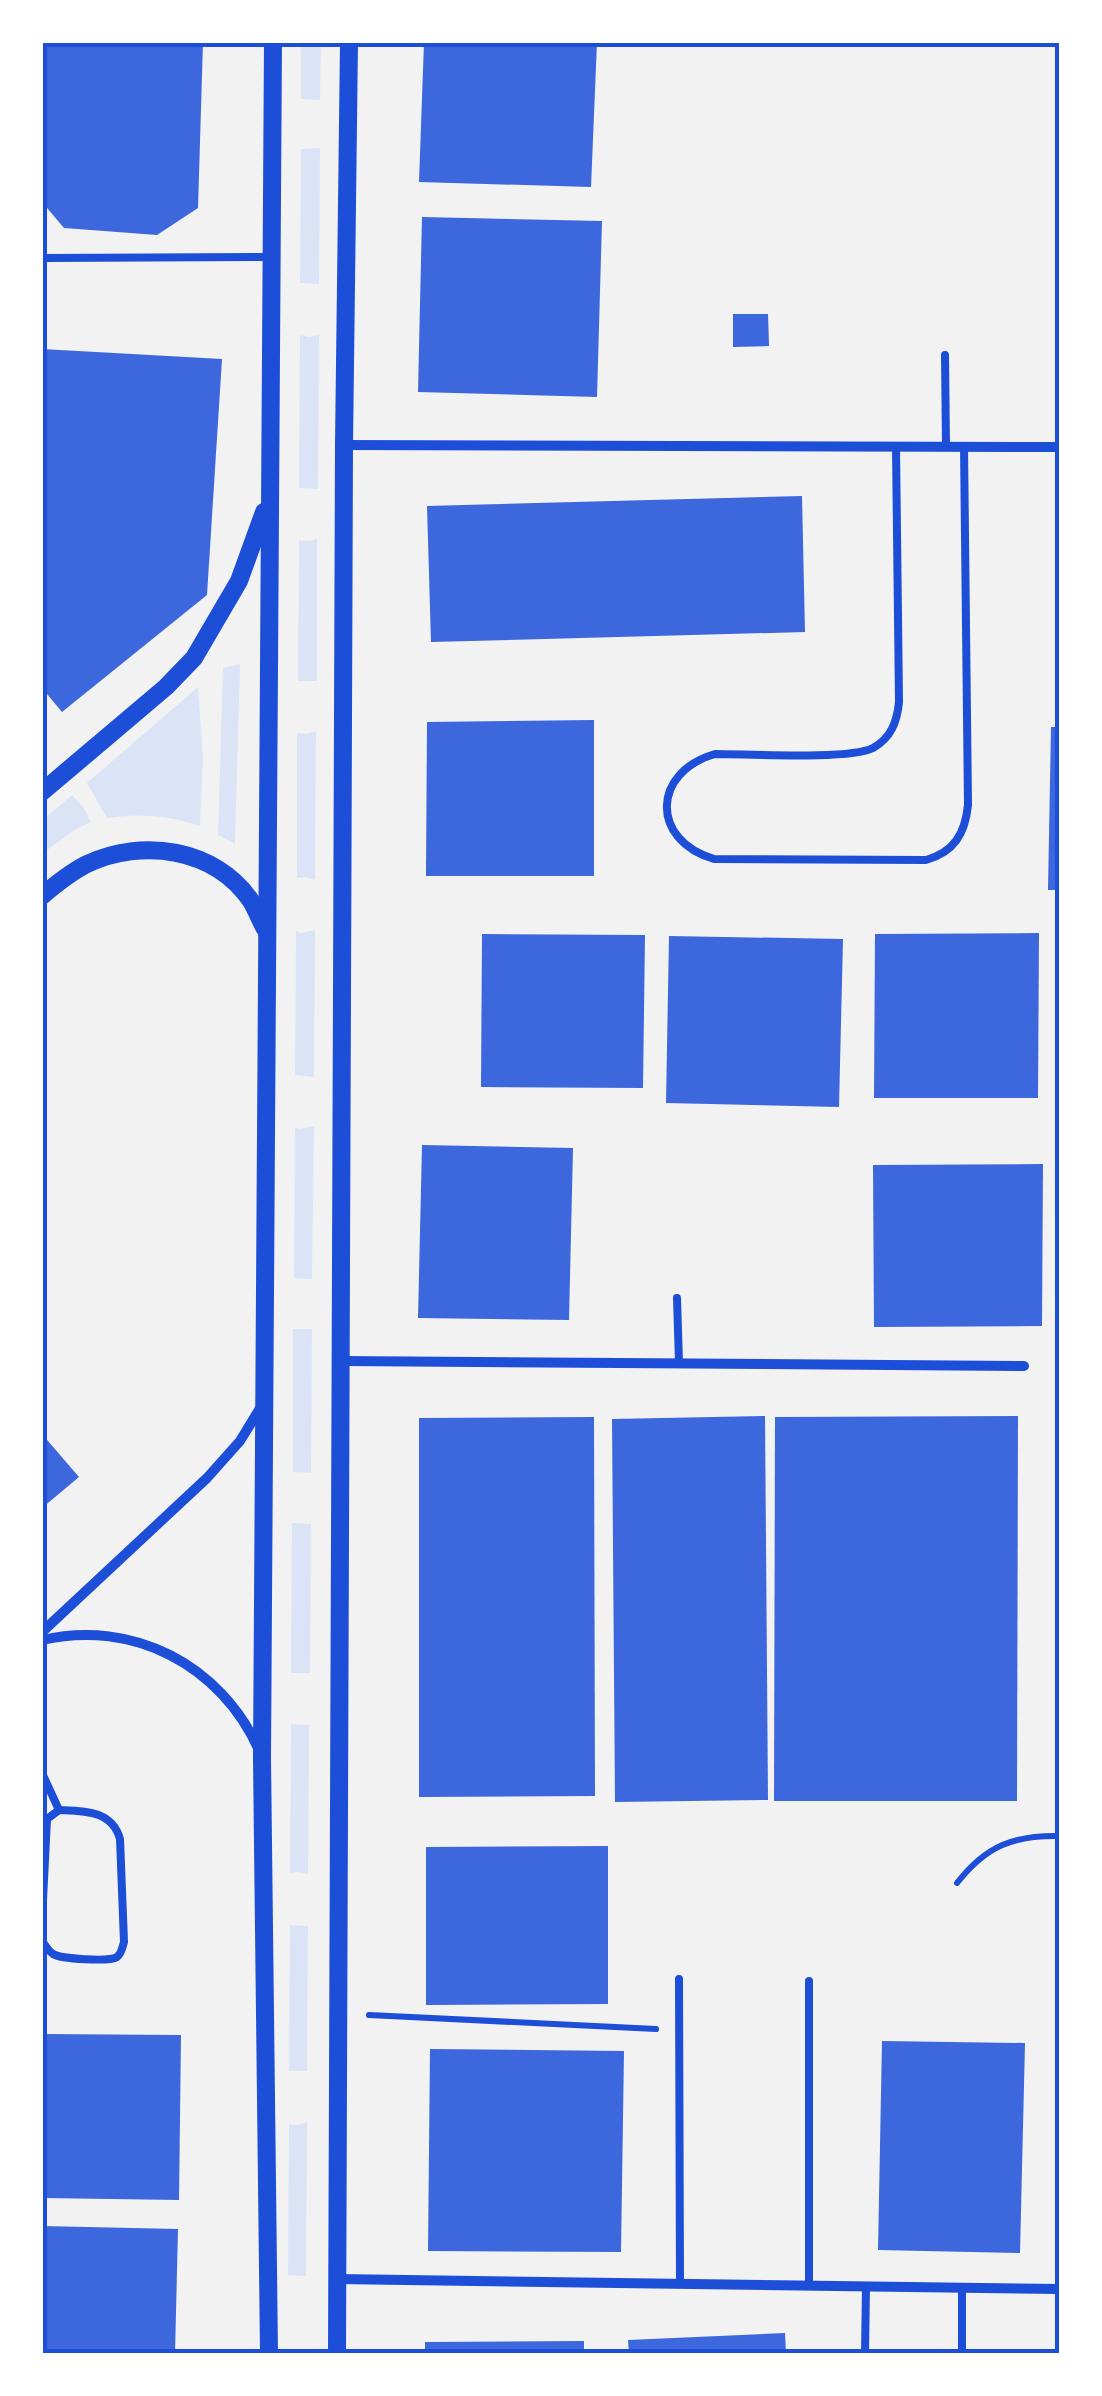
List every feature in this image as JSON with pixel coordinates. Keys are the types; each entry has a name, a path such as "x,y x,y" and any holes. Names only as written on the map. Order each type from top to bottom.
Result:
{"street":[{"path":"269,2354 262,1758 273,42"},
{"path":"337,2354 344,446 350,42"},
{"path":"344,446 1060,447"},
{"path":"42,792 166,688 194,658 239,581 269,497"},
{"path":"42,896 85,865 113,854 142,848 173,851 202,860 231,878 251,901 268,935"},
{"path":"340,1360 1024,1366"},
{"path":"42,1632 208,1478 240,1441 265,1400"},
{"path":"42,1640 97,1635 131,1640 163,1651 215,1686 250,1732 262,1758"},
{"path":"336,2279 1060,2289"}],"lane":[{"path":"42,258 272,257"},
{"path":"945,355 946,447"},
{"path":"896,446 899,702 892,730 884,740 860,753 715,754 696,760 681,771 670,787 667,806 670,825 680,842 695,853 714,859 926,860 940,856 962,834 968,805 964,446"},
{"path":"677,1298 680,1363"},
{"path":"42,1773 59,1810"},
{"path":"42,1920 46,1824 50,1815 59,1810 98,1814 110,1820 119,1832 124,1942 117,1957 60,1957 42,1941"},
{"path":"680,1980 680,2284"},
{"path":"809,1981 809,2285"},
{"path":"865,2354 866,2286"},
{"path":"962,2288 962,2354"}],"path":[{"path":"958,1883 969,1868 1000,1845 1018,1838 1060,1836"},
{"path":"338,2014 680,2030"}],"shaded area":[{"path":"301,43 321,43 320,100 301,99"},
{"path":"320,148 319,284 300,283 301,149"},
{"path":"300,335 319,335 318,489 299,488"},
{"path":"317,539 317,681 298,681 299,540"},
{"path":"240,664 235,844 218,835 223,668"},
{"path":"198,687 203,757 200,826 154,816 107,818 87,783"},
{"path":"316,731 315,880 297,878 297,733"},
{"path":"72,795 91,822 43,853 43,820"},
{"path":"315,930 314,1077 295,1075 296,931"},
{"path":"314,1126 312,1279 294,1278 295,1127"},
{"path":"293,1329 312,1329 311,1473 293,1472"},
{"path":"292,1523 311,1524 310,1673 291,1673"},
{"path":"291,1724 309,1725 308,1874 290,1873"},
{"path":"290,1925 308,1926 307,2071 289,2071"},
{"path":"307,2122 306,2276 288,2275 289,2124"}],"building":[{"path":"42,42 203,42 198,208 157,235 64,228 42,202"},
{"path":"424,42 597,42 591,187 419,182"},
{"path":"422,217 602,221 597,397 418,392"},
{"path":"733,314 768,314 769,346 733,347"},
{"path":"42,349 222,359 207,595 62,712 42,688"},
{"path":"802,496 805,632 431,642 427,506"},
{"path":"594,720 594,876 426,876 427,722"},
{"path":"1051,727 1060,727 1060,890 1048,890"},
{"path":"1039,933 1038,1098 874,1098 875,934"},
{"path":"482,934 645,935 643,1088 481,1087"},
{"path":"669,936 843,939 839,1107 666,1103"},
{"path":"422,1145 573,1148 569,1320 418,1318"},
{"path":"1043,1164 1042,1326 874,1327 873,1165"},
{"path":"765,1416 768,1800 615,1802 612,1419"},
{"path":"1018,1416 1017,1801 774,1801 775,1417"},
{"path":"594,1417 595,1796 419,1797 419,1418"},
{"path":"42,1434 79,1477 42,1508"},
{"path":"608,1846 608,2004 426,2005 426,1847"},
{"path":"42,2034 181,2035 179,2200 42,2198"},
{"path":"882,2041 1025,2043 1020,2253 878,2250"},
{"path":"430,2049 624,2051 621,2252 428,2251"},
{"path":"42,2226 178,2229 175,2354 42,2354"},
{"path":"785,2333 786,2354 629,2354 628,2340"},
{"path":"584,2341 584,2354 425,2354 425,2342"}]}
